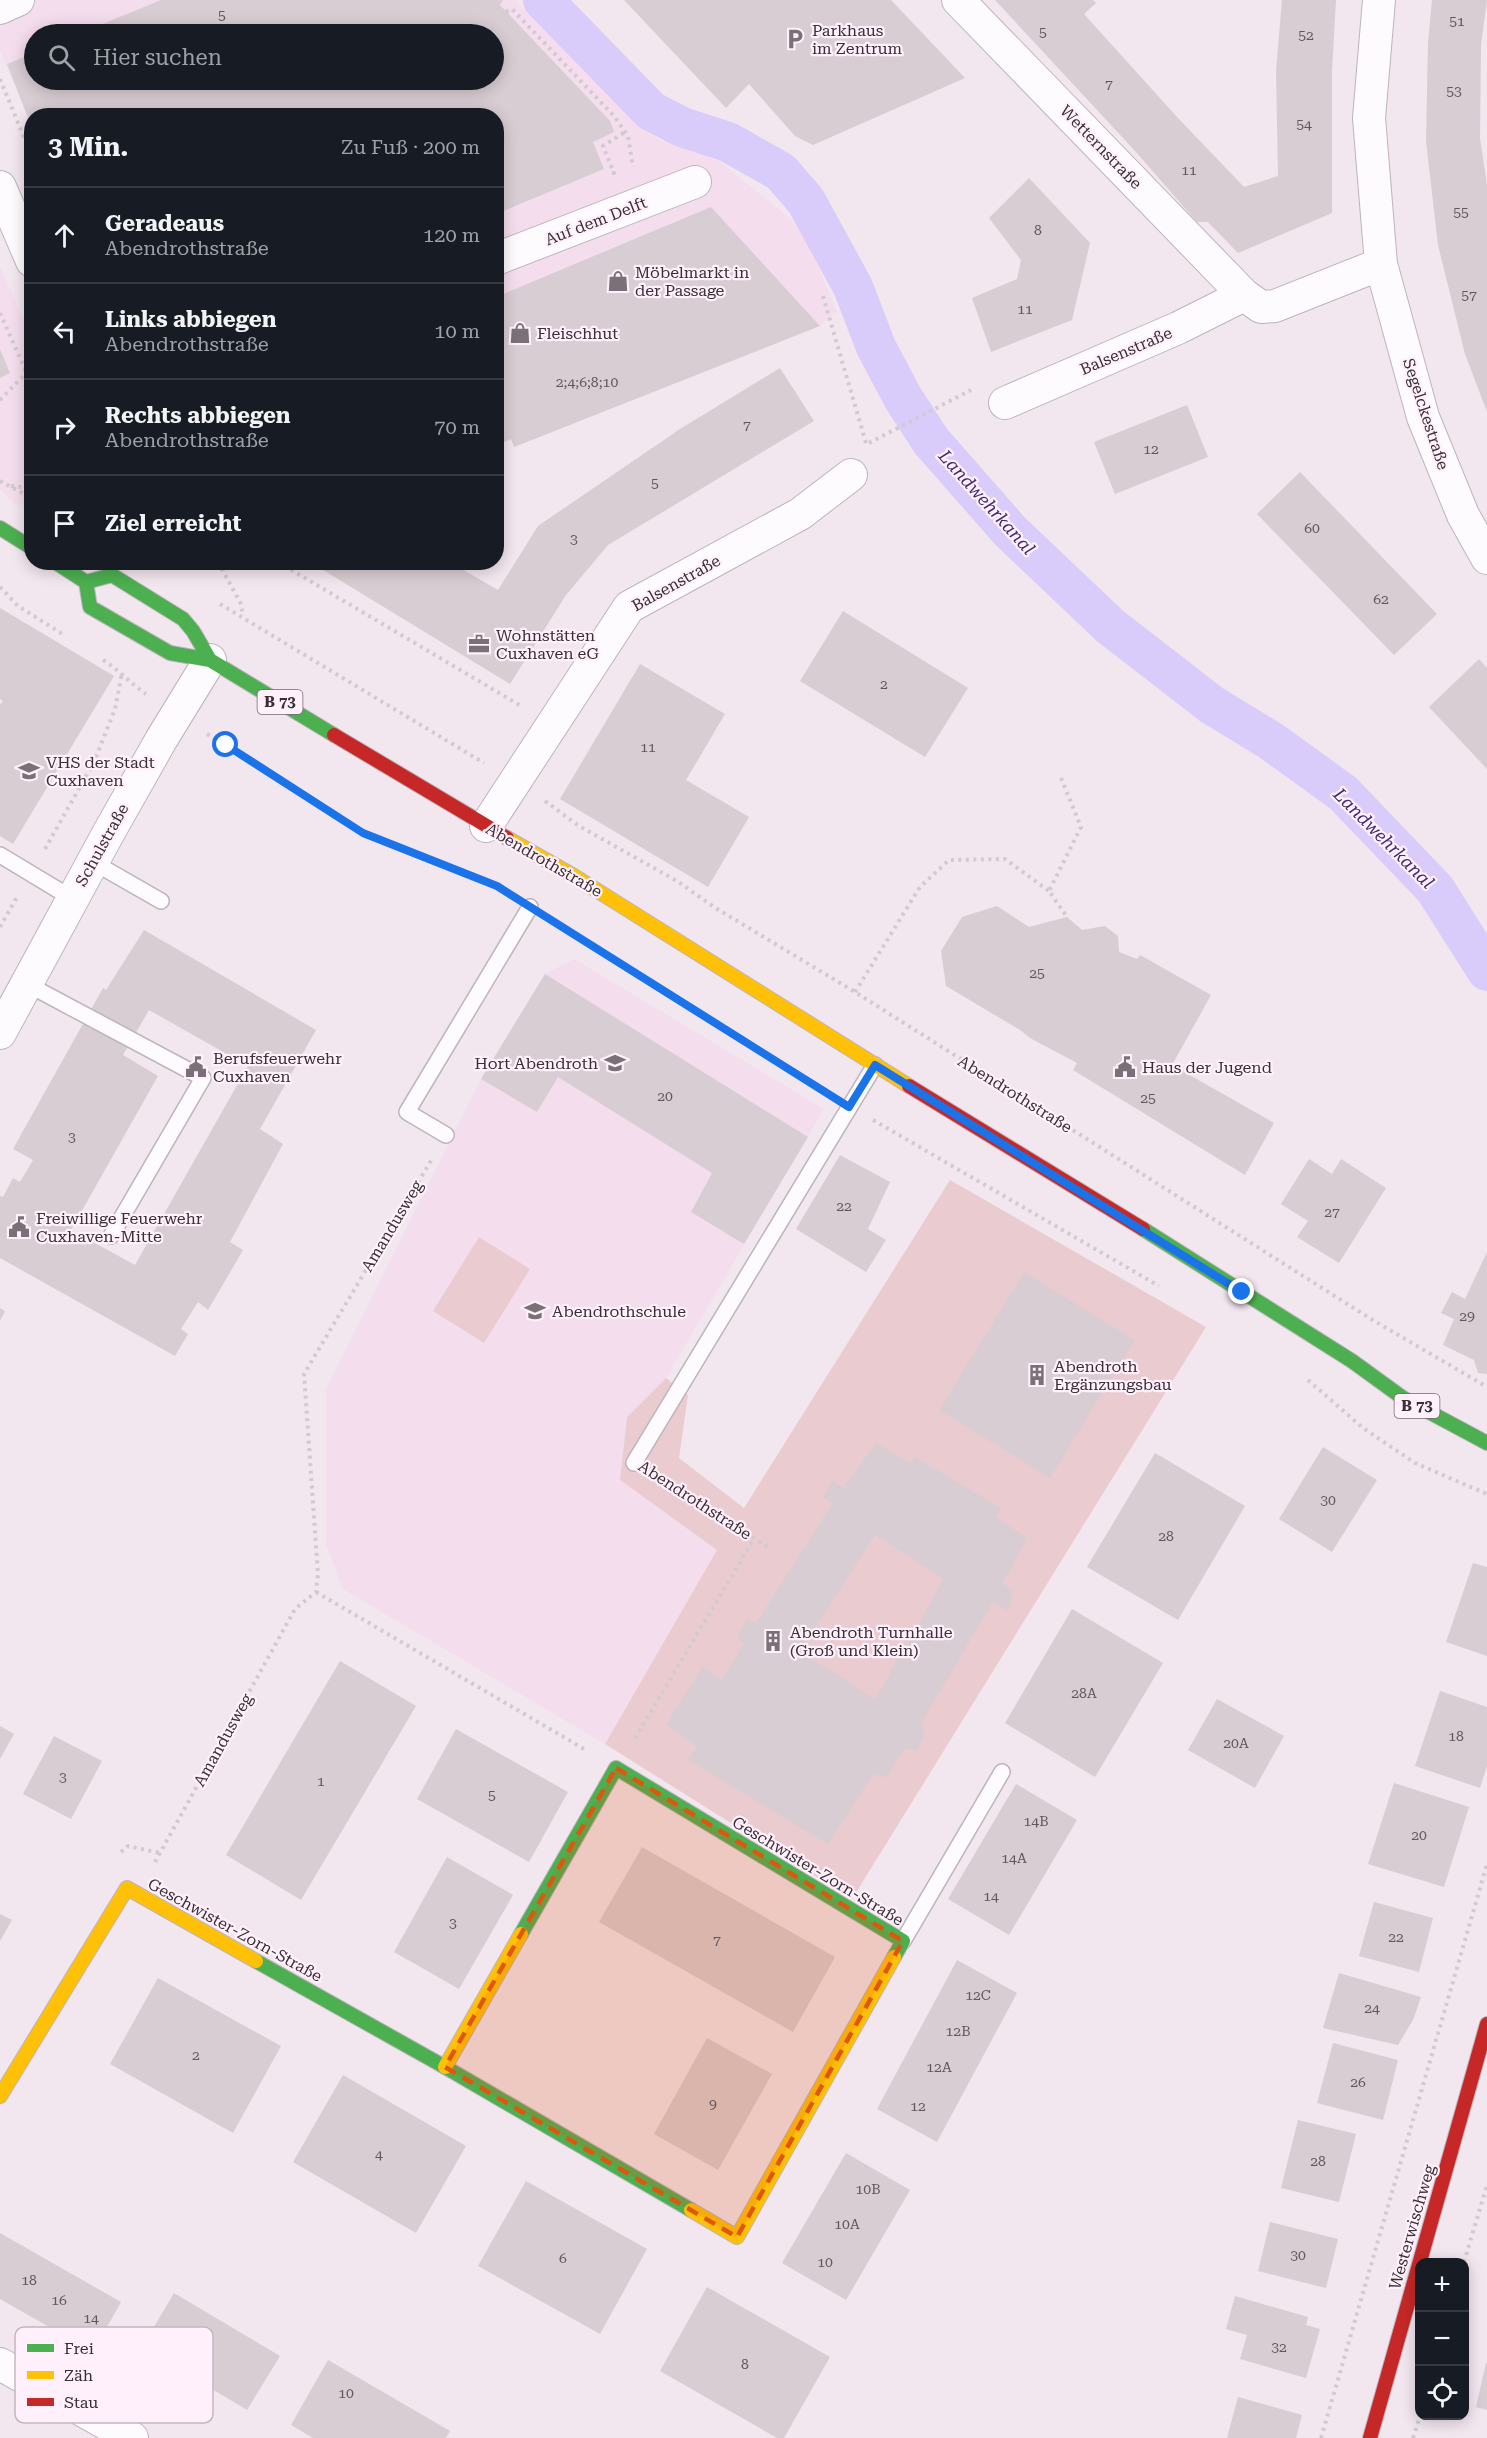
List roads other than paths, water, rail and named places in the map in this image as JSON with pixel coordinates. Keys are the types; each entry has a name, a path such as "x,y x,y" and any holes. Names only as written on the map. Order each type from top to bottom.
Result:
{"street":[{"path":"0,8 18,0"},
{"name":"Wetternstraße","path":"958,0 1245,295"},
{"name":"Segelckestraße","path":"1379,0 1369,118 1381,264 1423,417 1463,515 1487,558"},
{"name":"Auf dem Delft","path":"504,256 695,182"},
{"path":"0,187 24,242"},
{"path":"1245,295 1261,307 1275,306 1381,264"},
{"name":"Balsenstraße","path":"1005,403 1179,328 1245,295"},
{"name":"Balsenstraße","path":"486,826 629,607 800,514 851,475"},
{"path":"0,528 24,543"},
{"name":"Abendrothstraße","path":"210,660 193,631 173,611 112,575 90,572 90,607 98,612 170,653 210,660 486,826 574,876 875,1065 1207,1269 1352,1361 1403,1398 1455,1428 1487,1443"},
{"name":"Schulstraße","path":"0,1033 161,740 210,660"},
{"name":"Geschwister-Zorn-Straße","path":"0,2096 127,1888 445,2067 737,2237 903,1941 616,1768 445,2067"},
{"name":"Westerwischweg","path":"1370,2438 1487,2025"},
{"path":"0,2364 15,2372"},
{"path":"105,2423 132,2438"}],"lane":[{"path":"0,855 73,899"},
{"path":"93,862 161,901"},
{"path":"446,1134 407,1112 530,907"},
{"path":"27,984 203,1078 111,1236"},
{"name":"Abendrothstraße","path":"634,1463 875,1065"},
{"path":"903,1941 1002,1772"}],"waterway":[{"name":"Landwehrkanal","path":"543,0 651,111 682,127 728,142 781,172 806,201 853,287 876,347 903,398 931,441 1010,531 1110,626 1212,705 1271,741 1343,793 1435,889 1487,971"}],"place":[{"name":"Parkhaus im Zentrum","path":"795,39"},
{"name":"Möbelmarkt in der Passage","path":"618,281"},
{"name":"Fleischhut","path":"520,333"},
{"name":"Wohnstätten Cuxhaven eG","path":"479,644"},
{"name":"VHS der Stadt Cuxhaven","path":"29,771"},
{"name":"Hort Abendroth","path":"615,1063"},
{"name":"Berufsfeuerwehr Cuxhaven","path":"196,1067"},
{"name":"Haus der Jugend","path":"1125,1067"},
{"name":"Freiwillige Feuerwehr Cuxhaven-Mitte","path":"19,1227"},
{"name":"Abendrothschule","path":"535,1311"},
{"name":"Abendroth Ergänzungsbau","path":"1037,1375"},
{"name":"Abendroth Turnhalle (Groß und Klein)","path":"773,1641"}]}
